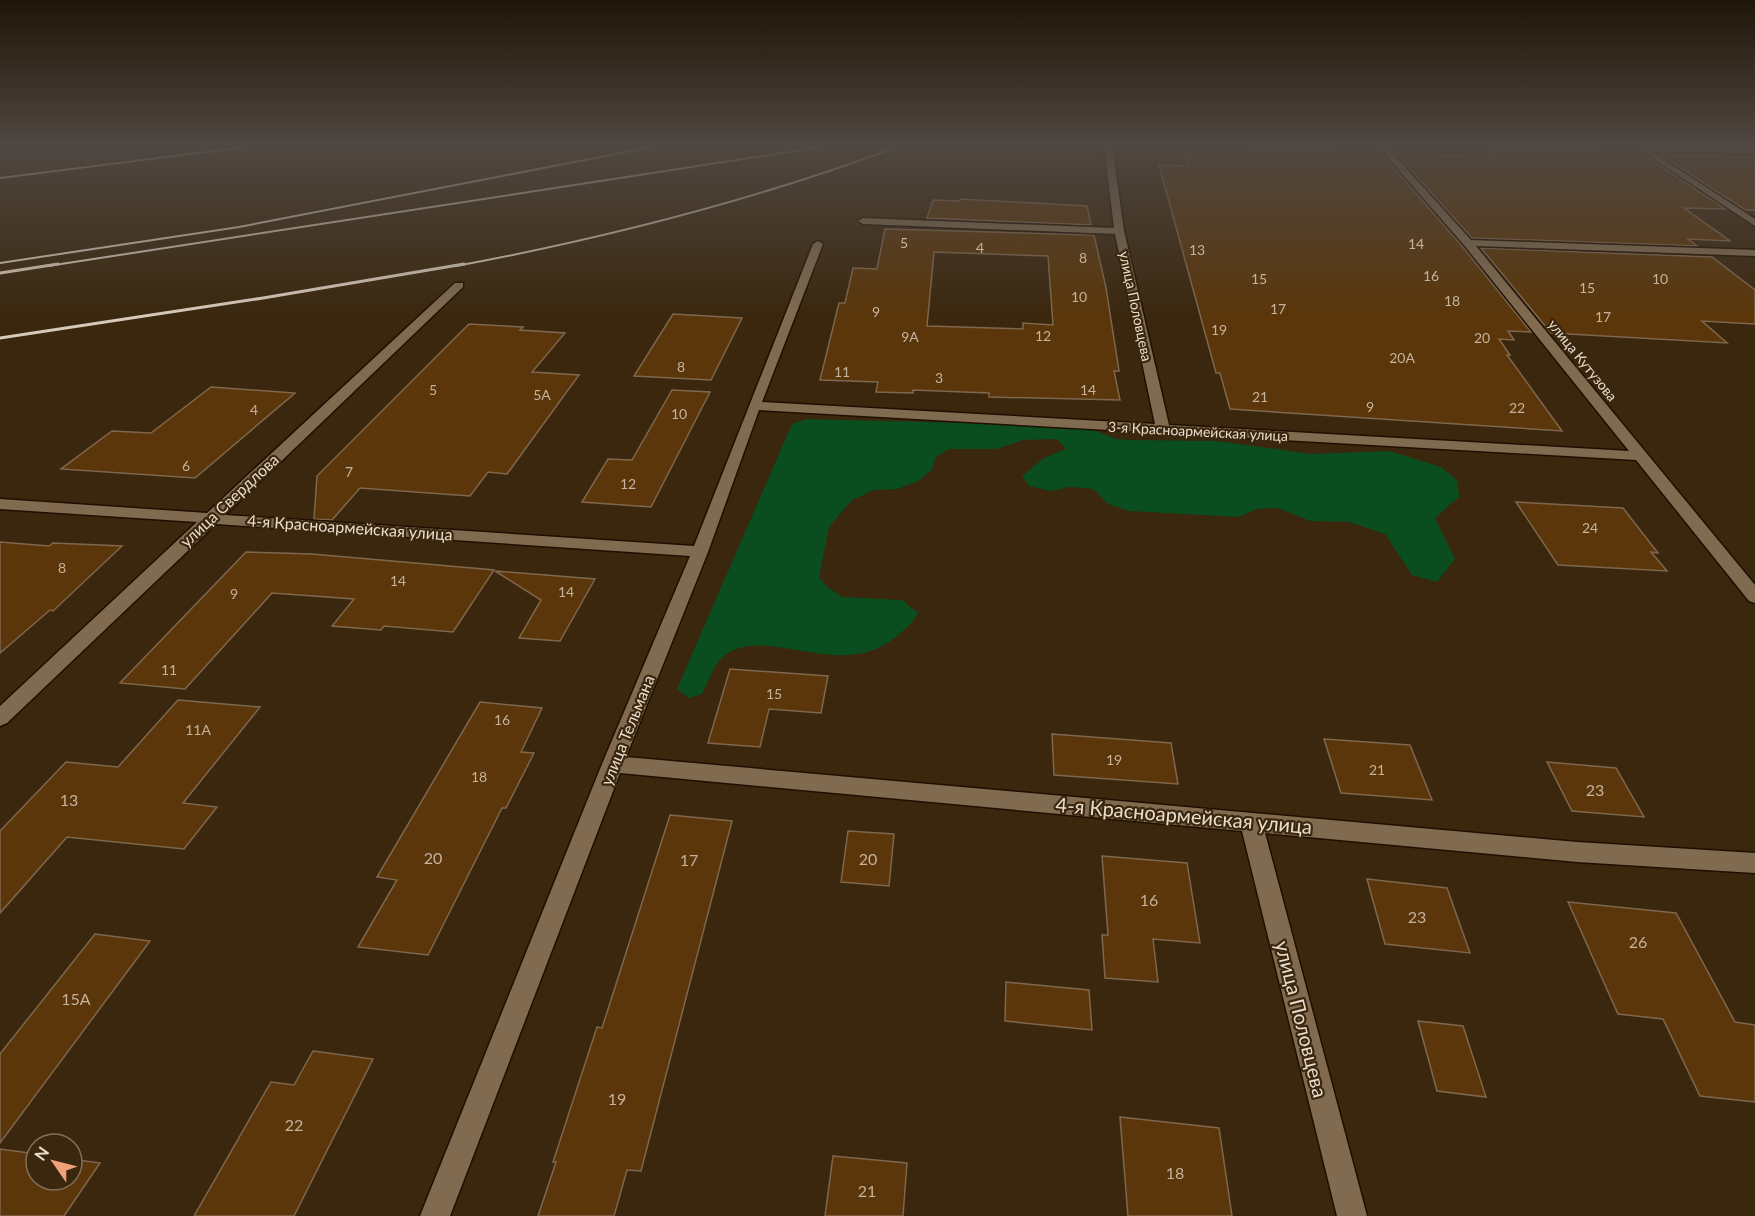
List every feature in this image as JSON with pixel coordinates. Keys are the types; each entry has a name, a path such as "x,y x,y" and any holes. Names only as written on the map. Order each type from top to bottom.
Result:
{"street":[{"name":"улица Половцева","path":"1115,203 1119,231 1163,429"},
{"name":"улица Кутузова","path":"1432,203 1643,456 1755,597"},
{"path":"1724,203 1755,223"},
{"path":"863,221 1119,231"},
{"path":"1468,243 1755,253"},
{"name":"улица Тельмана","path":"435,1216 613,764 700,552 754,406 818,244"},
{"name":"улица Свердлова","path":"0,718 210,517 459,285"},
{"name":"3-я Красноармейская улица","path":"754,406 1643,456"},
{"name":"4-я Красноармейская улица","path":"0,504 700,552"},
{"name":"4-я Красноармейская улица","path":"613,764 1577,852 1755,863"},
{"name":"улица Половцева","path":"1251,821 1352,1216"}],"green space":[{"path":"807,419 1083,426 1116,439 1217,441 1311,454 1390,451 1441,467 1457,480 1459,497 1435,518 1455,559 1437,582 1412,575 1385,534 1349,522 1310,521 1278,508 1257,509 1239,517 1129,511 1108,504 1093,489 1070,487 1051,491 1029,486 1022,476 1044,458 1066,449 1057,439 1023,440 996,449 949,449 935,458 932,470 918,481 897,489 874,490 852,500 829,527 819,577 825,585 842,597 902,600 918,613 909,626 875,649 852,655 758,645 738,648 719,661 702,694 689,698 677,689 792,424"}],"building":[{"path":"932,203 1028,203 1087,206 1091,225 927,218"},
{"path":"1169,203 1424,203 1531,332 1508,331 1514,340 1499,339 1510,355 1507,355 1562,431 1230,409 1220,373 1216,373"},
{"path":"1440,203 1716,203 1726,209 1684,208 1730,241 1688,239 1697,246 1472,238"},
{"path":"1734,203 1755,203 1755,210 1745,210"},
{"path":"885,229 1094,235 1106,288 1119,371 1114,371 1120,400 989,397 989,393 913,390 913,393 876,392 878,382 820,380 839,303 845,303 853,268 877,269","holes":["934,252 1048,256 1053,325 1023,323 1023,329 927,326"]},
{"path":"1481,248 1712,257 1755,290 1755,324 1702,321 1727,343 1551,333"},
{"path":"673,314 742,318 711,380 634,376"},
{"path":"469,324 523,327 520,330 565,333 532,372 579,375 507,474 488,472 470,496 360,488 332,520 314,519 317,476"},
{"path":"211,387 295,393 195,478 61,469 112,431 151,433"},
{"path":"672,390 710,392 651,507 582,502 608,459 632,460"},
{"path":"1516,502 1623,508 1658,553 1651,552 1667,571 1558,565"},
{"path":"0,542 49,546 53,543 122,546 53,611 50,610 0,653"},
{"path":"246,552 312,554 494,570 453,632 384,626 381,630 332,626 354,599 272,593 185,689 120,683"},
{"path":"495,571 595,579 560,641 519,638 541,600"},
{"path":"730,669 828,676 821,713 769,709 760,747 708,743"},
{"path":"178,700 260,707 183,803 217,807 184,849 67,837 0,913 0,831 66,762 118,767"},
{"path":"480,702 542,708 521,752 534,753 506,808 502,808 428,955 358,947 397,880 377,877"},
{"path":"1052,734 1171,743 1178,784 1054,775"},
{"path":"1324,739 1410,745 1432,800 1341,793"},
{"path":"1547,762 1616,768 1644,817 1572,811"},
{"path":"670,815 732,821 641,1171 627,1170 614,1216 538,1216 597,1027 602,1028"},
{"path":"848,831 894,834 889,886 841,882"},
{"path":"1102,856 1187,863 1200,943 1153,939 1158,982 1105,978 1102,935 1108,935"},
{"path":"1367,879 1447,888 1470,953 1385,944"},
{"path":"1568,902 1676,913 1735,1022 1755,1025 1755,1102 1700,1096 1663,1019 1618,1014"},
{"path":"95,934 150,941 0,1143 0,1054"},
{"path":"1006,982 1089,990 1092,1030 1005,1021"},
{"path":"1418,1021 1463,1026 1486,1097 1437,1091"},
{"path":"313,1051 373,1059 294,1216 194,1216 271,1082 294,1085"},
{"path":"1120,1117 1219,1128 1232,1216 1128,1216"},
{"path":"0,1149 24,1152 24,1192 80,1192 64,1216 0,1216"},
{"path":"833,1156 907,1163 903,1216 825,1216"},
{"path":"84,1161 100,1163 84,1187"}],"railway":[{"path":"0,263 239,227 364,203"},
{"path":"48,266 459,203"},
{"path":"456,266 625,230 726,203"},
{"path":"0,273 58,264"},
{"path":"0,338 263,298 464,264"}]}
